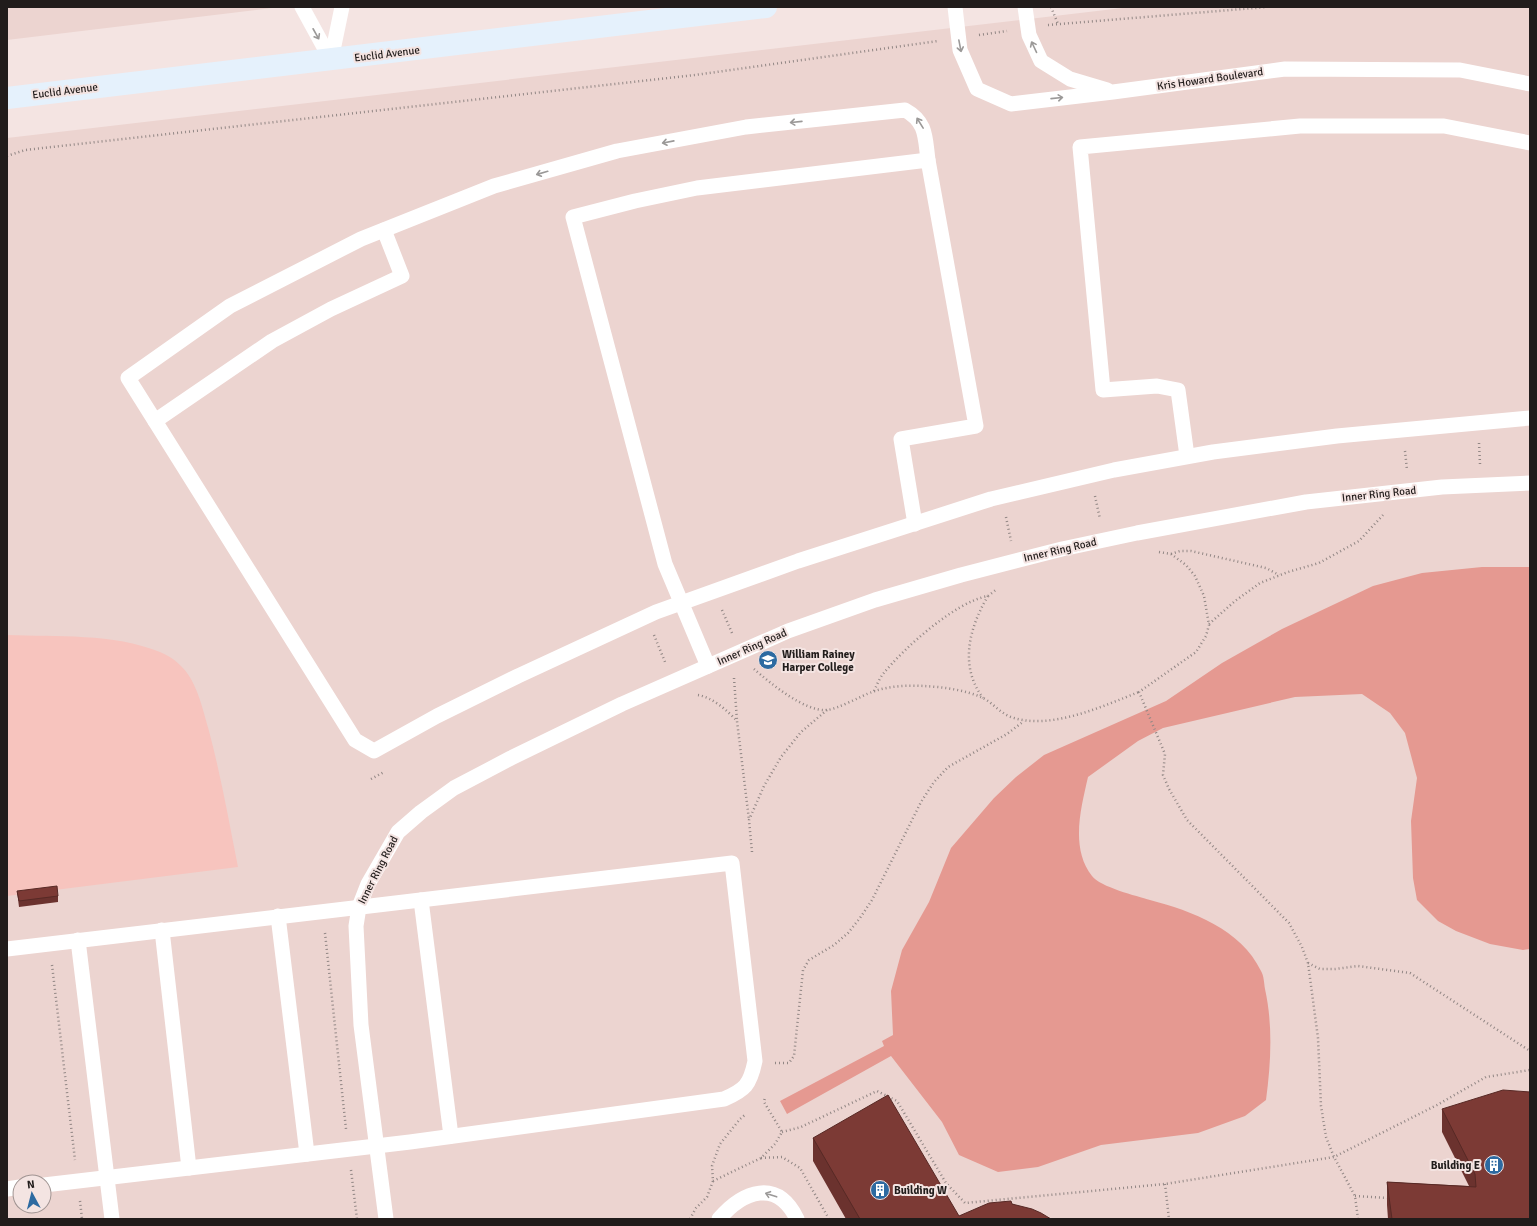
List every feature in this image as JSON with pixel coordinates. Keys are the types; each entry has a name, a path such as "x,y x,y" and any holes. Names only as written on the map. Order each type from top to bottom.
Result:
{"main road":[{"name":"Euclid Avenue","path":"7,98 766,7"}],"lane":[{"path":"302,7 331,60"},
{"path":"331,60 342,7"},
{"name":"Kris Howard Boulevard","path":"955,7 960,50 977,89 1012,104 1285,69 1460,70 1530,84"},
{"path":"1025,7 1029,35 1041,61 1070,79 1114,92"},
{"path":"915,524 901,440 976,426 928,160 924,128 915,115 905,110 746,127 617,152 494,186 361,240 230,306 128,378 355,740 374,751 437,716 518,676 656,612 798,561 915,524 991,499 1114,470 1187,456 1343,436 1530,418"},
{"path":"1187,456 1178,390 1157,386 1104,390 1080,147 1300,126 1444,126 1530,143"},
{"path":"708,666 665,564 573,217 635,201 697,188 928,160"},
{"path":"155,421 272,341 331,309 402,276 384,230"},
{"name":"Inner Ring Road","path":"386,1219 361,1025 356,926 359,907 368,884 398,832 421,812 454,788 511,758 622,704 788,631 875,600 1015,560 1201,520 1306,502 1409,490 1530,483"},
{"path":"7,949 732,863 755,1061 751,1079 740,1092 724,1099 451,1136 52,1184"},
{"path":"421,900 451,1136"},
{"path":"278,916 307,1154"},
{"path":"162,930 189,1168"},
{"path":"78,940 112,1219"},
{"path":"719,1219 737,1201 753,1194 769,1192 780,1198 793,1211 797,1219"}],"path":[{"path":"1051,7 1058,24 1267,7"},
{"path":"977,35 1001,32"},
{"path":"7,156 25,150 695,76 927,42"},
{"path":"1479,436 1480,485"},
{"path":"1405,449 1409,490"},
{"path":"1093,490 1104,540"},
{"path":"1005,511 1015,560"},
{"path":"1209,625 1247,591 1260,583 1279,575 1319,563 1359,541 1385,512"},
{"path":"1155,552 1171,554 1180,551 1190,551 1266,568 1279,575"},
{"path":"998,588 988,596 976,616 970,636 969,647 973,679 976,689 983,698 1009,716 1024,721 1053,720 1093,710 1139,692 1196,652 1206,636 1209,625 1207,607 1201,585 1186,565 1171,554"},
{"path":"874,691 883,675 925,633 965,603 988,596"},
{"path":"720,605 740,652"},
{"path":"752,666 764,678 797,700 812,707 827,710"},
{"path":"733,674 752,855"},
{"path":"749,820 781,757 801,732 827,710 874,691 901,686 948,688 983,698"},
{"path":"1139,692 1158,734 1165,754 1163,774 1169,789 1187,820 1289,923 1308,963 1318,1038 1320,1106 1326,1137 1334,1157 1355,1196 1358,1219"},
{"path":"694,694 701,695 715,703 738,721"},
{"path":"774,1063 789,1063 794,1056 803,970 809,960 834,945 848,933 860,918 872,900 921,802 934,782 948,767 1007,734 1024,721"},
{"path":"324,931 357,1219"},
{"path":"52,962 82,1219"},
{"path":"1308,963 1320,969 1335,970 1358,966 1410,973 1530,1051"},
{"path":"773,1069 774,1055"},
{"path":"713,1181 761,1158 775,1144 782,1132 801,1127 877,1091 897,1101 946,1183 965,1203 1165,1184 1334,1157 1437,1105 1486,1077 1530,1070"},
{"path":"766,1095 764,1102 782,1132"},
{"path":"758,1105 764,1102"},
{"path":"690,1219 696,1208 707,1197 713,1181 712,1166 720,1144 740,1119 748,1112"},
{"path":"761,1158 782,1157 800,1168 829,1219"},
{"path":"1165,1184 1169,1219"},
{"path":"1355,1196 1393,1198"}],"shaded area":[{"path":"7,7 280,7 7,40"},
{"name":"William Rainey Harper College","path":"1131,7 1530,7 1530,1219 7,1219 7,138"},
{"path":"1482,567 1530,567 1530,949 1523,950 1490,944 1456,931 1438,921 1417,900 1413,878 1411,821 1417,778 1405,733 1390,713 1362,694 1295,697 1163,728 1138,741 1088,777 1080,815 1079,828 1081,853 1085,865 1096,880 1119,891 1166,904 1198,916 1228,933 1252,956 1263,975 1268,1003 1270,1058 1266,1100 1245,1116 1198,1133 1101,1145 1038,1167 998,1172 959,1155 942,1122 891,1056 787,1114 780,1101 884,1046 882,1041 893,1035 891,991 902,950 929,902 951,848 994,798 1016,777 1044,755 1166,701 1222,663 1282,629 1373,586 1422,573"},
{"path":"7,635 85,637 123,642 160,652 174,660 182,667 191,679 202,705 221,782 238,867 7,896"}],"building":[{"path":"57,886 58,896 19,901 17,891"},
{"name":"Building E","path":"1503,1090 1530,1092 1530,1219 1392,1219 1387,1182 1476,1187 1475,1174 1442,1109"},
{"name":"Building W","path":"888,1095 959,1216 989,1203 1011,1201 1012,1204 1032,1209 1051,1219 860,1219 813,1138"}],"place":[{"name":"William Rainey Harper College","path":"768,660"},
{"name":"Building E","path":"1494,1165"},
{"name":"Building W","path":"880,1190"}]}
